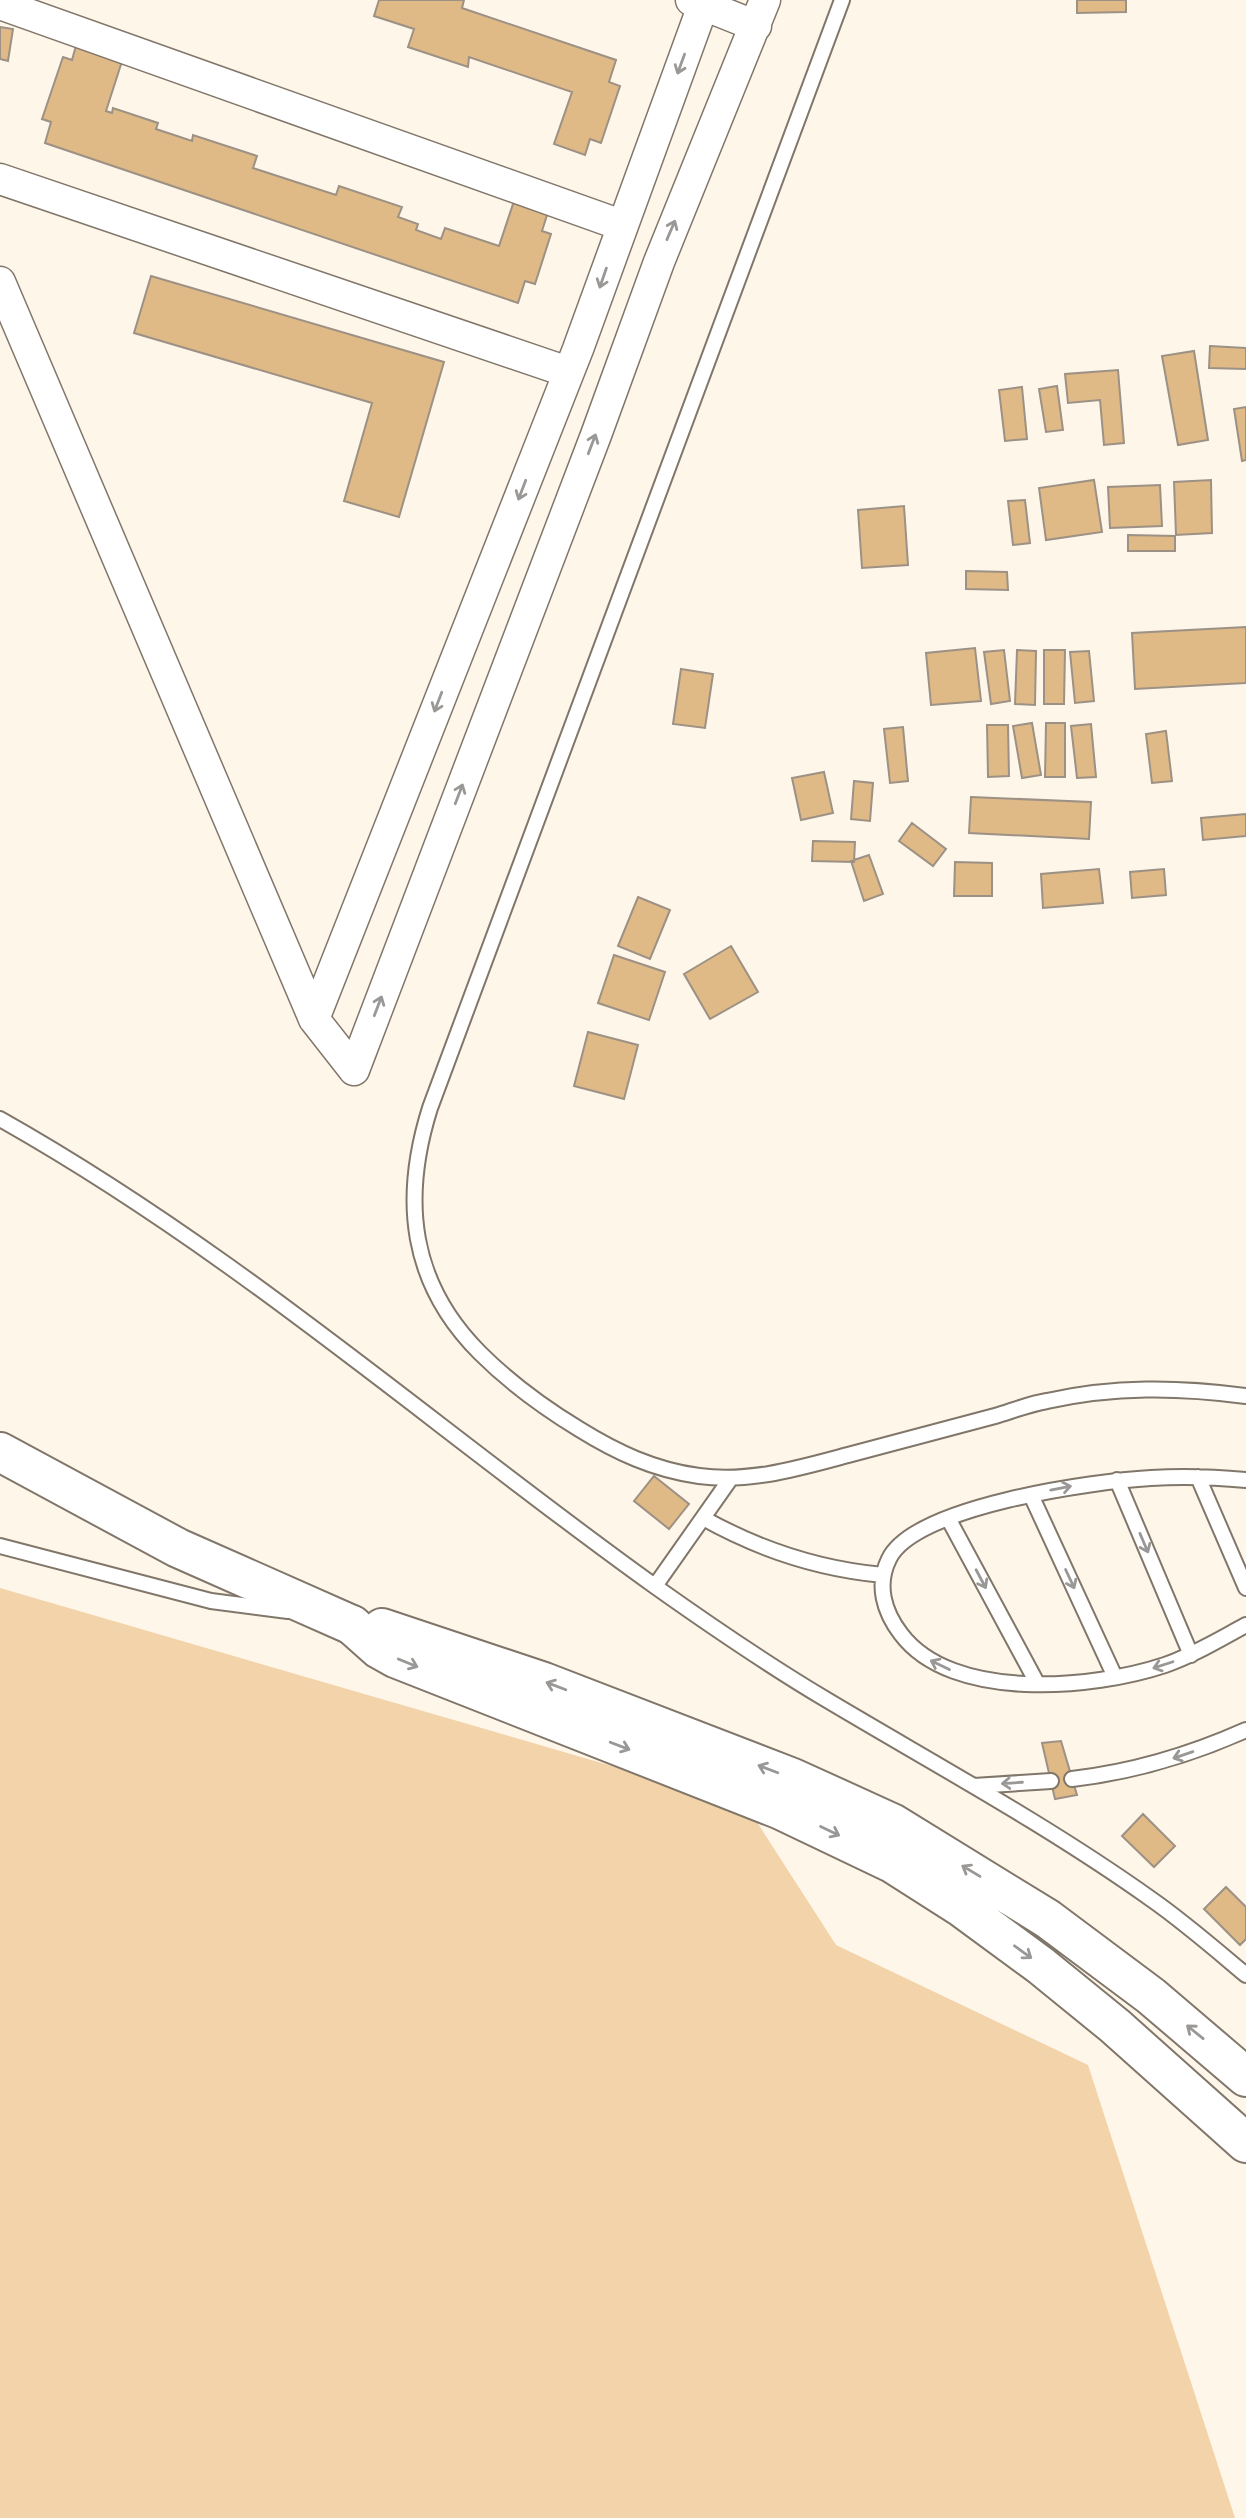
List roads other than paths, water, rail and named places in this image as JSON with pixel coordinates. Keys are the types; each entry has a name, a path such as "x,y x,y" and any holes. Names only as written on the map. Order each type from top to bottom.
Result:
{"main road":[{"path":"0,1452 178,1548 337,1619 395,1658 781,1810 892,1863 950,1899 1040,1965 1115,2026 1246,2143"},
{"path":"337,1619 407,1634 544,1682 805,1783 892,1824 1048,1919 1151,1996 1246,2077"}],"street":[{"path":"0,282 314,1019 354,1070 659,262 761,13 700,1 568,372 314,1019"},
{"path":"0,4 621,225"},
{"path":"0,179 568,372"},
{"path":"509,522 551,551"}],"lane":[{"path":"842,0 419,1141 414,1175 416,1232 431,1282 449,1319 496,1369 550,1411 626,1455 667,1470 731,1478 792,1470 1044,1401 1089,1393 1181,1389 1246,1396"},
{"path":"0,1119 88,1168 183,1232 381,1377 656,1586 824,1699 1072,1845 1153,1901 1246,1975"},
{"path":"1198,1477 1246,1588"},
{"path":"1246,1480 1198,1477 1117,1480 1031,1495 948,1518 900,1544 889,1558 883,1575 882,1592 886,1610 907,1642 922,1656 959,1674 1037,1683 1115,1677 1141,1672 1191,1655 1246,1625"},
{"path":"656,1586 731,1478"},
{"path":"1117,1480 1191,1655"},
{"path":"1031,1495 1115,1677"},
{"path":"702,1518 771,1552 845,1572 883,1575"},
{"path":"948,1518 1037,1683"},
{"path":"0,1546 211,1601 337,1619"},
{"path":"1072,1779 1110,1775 1172,1759 1246,1730"},
{"path":"974,1786 1051,1781"}]}
